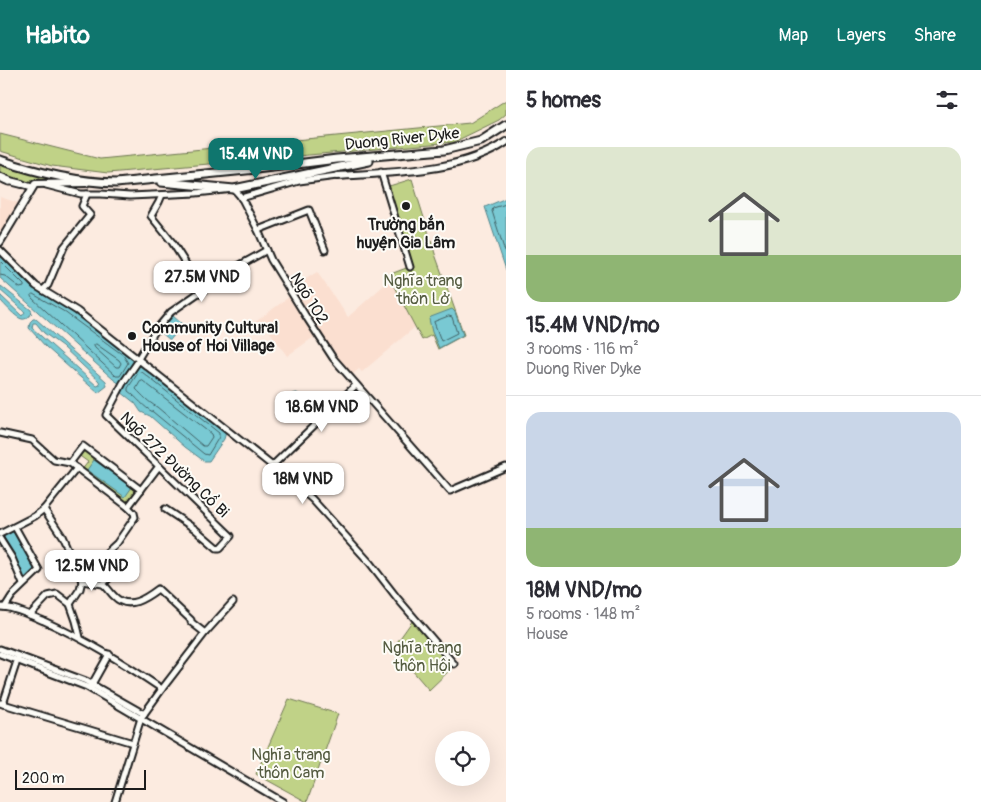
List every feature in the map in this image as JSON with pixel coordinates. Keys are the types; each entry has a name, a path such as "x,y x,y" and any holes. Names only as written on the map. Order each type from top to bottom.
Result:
{"main road":[{"name":"Duong River Dyke","path":"0,160 55,176 94,182 140,181 256,170 337,159 392,156 444,150 481,141 506,125"},
{"path":"140,181 234,189 392,156"},
{"path":"0,178 8,181"}],"street":[{"path":"241,198 299,180 457,163 488,152 506,142"},
{"path":"381,172 410,267"},
{"path":"8,181 35,185 94,182"},
{"path":"35,185 73,193 130,196 202,193 234,189"},
{"path":"0,242 35,185"},
{"name":"Ngõ 102","path":"234,189 258,230 266,250 333,358 450,491 506,467"},
{"path":"43,290 48,285 64,247 90,215 81,204 86,194"},
{"path":"162,194 160,202 151,216 176,249 203,291"},
{"path":"258,230 309,210 325,250"},
{"path":"0,250 31,281 77,311 139,359 312,499 345,534 454,664"},
{"path":"139,359 155,331 171,312 233,269 266,250"},
{"name":"Ngõ 272 Đường Cổ Bi","path":"139,359 123,383 106,415 231,536 220,548 211,544 195,529 165,509"},
{"path":"272,466 358,387"},
{"path":"0,433 28,438 54,460 70,463 134,513 135,517 117,543 108,552 118,569 103,584"},
{"path":"70,463 83,446 141,490"},
{"path":"128,507 159,466"},
{"path":"0,534 44,509 77,468"},
{"path":"44,509 62,536 82,581 80,589 70,604"},
{"path":"15,527 39,570 23,584 3,607 30,615 80,637 162,689"},
{"path":"1,543 12,558 23,584"},
{"path":"82,581 103,584 115,598 132,603 141,600 158,588 205,634"},
{"path":"30,615 48,596 57,594 70,604 80,637"},
{"path":"116,802 143,716 205,634 233,602"},
{"path":"0,649 18,658 91,686 283,802"},
{"path":"0,654 18,658"},
{"path":"91,686 109,654"},
{"path":"18,658 2,703 133,743"}],"shaded area":[{"path":"0,197 18,203 0,234"},
{"path":"317,272 348,317 383,286 388,275 415,327 362,372 359,369 352,375 326,341 296,296 301,293 296,285"},
{"path":"289,297 314,337 287,356 267,328 261,332 254,323"}],"green space":[{"path":"506,100 506,114 499,120 454,142 108,173 52,166 0,151 0,134 100,159 470,123"},
{"path":"0,162 76,181 35,179 32,180 30,185 0,174"},
{"name":"Nghĩa trang thôn Lở","path":"412,179 436,257 464,335 438,349 432,335 422,340 388,275 409,267 386,187"},
{"path":"83,446 141,490 128,507 81,471 88,462 77,454"},
{"name":"Nghĩa trang thôn Hội","path":"413,620 454,666 429,690 393,648"},
{"name":"Nghĩa trang thôn Cam","path":"289,699 338,714 307,802 256,774"}],"water":[{"path":"506,198 506,270 485,207"},
{"path":"2,255 36,289 65,307 127,352 135,361 120,384 0,278 0,258"},
{"path":"1,286 31,310 32,313 27,318 19,318 13,314 0,300 0,295 22,316 25,312 0,290"},
{"path":"452,309 455,312 463,335 439,348 429,319"},
{"path":"172,315 183,325 170,340 158,330"},
{"path":"36,319 106,381 107,386 98,393 46,347 29,328 30,322","holes":["33,323 36,323 44,333 62,346 99,381 100,385 97,386 32,328"]},
{"path":"138,366 141,366 226,432 224,439 209,461 204,461 185,447 150,416 141,412 135,403 121,392"},
{"path":"297,393 315,408 315,411 307,418 302,417 293,402 292,394"},
{"path":"94,460 132,487 125,497 87,470"},
{"path":"14,531 36,569 36,572 26,578 23,577 14,555 4,538 5,534"}],"place":[{"name":"Trường bắn huyện Gia Lâm","path":"406,206"},
{"name":"Community Cultural House of Hoi Village","path":"132,336"}]}
